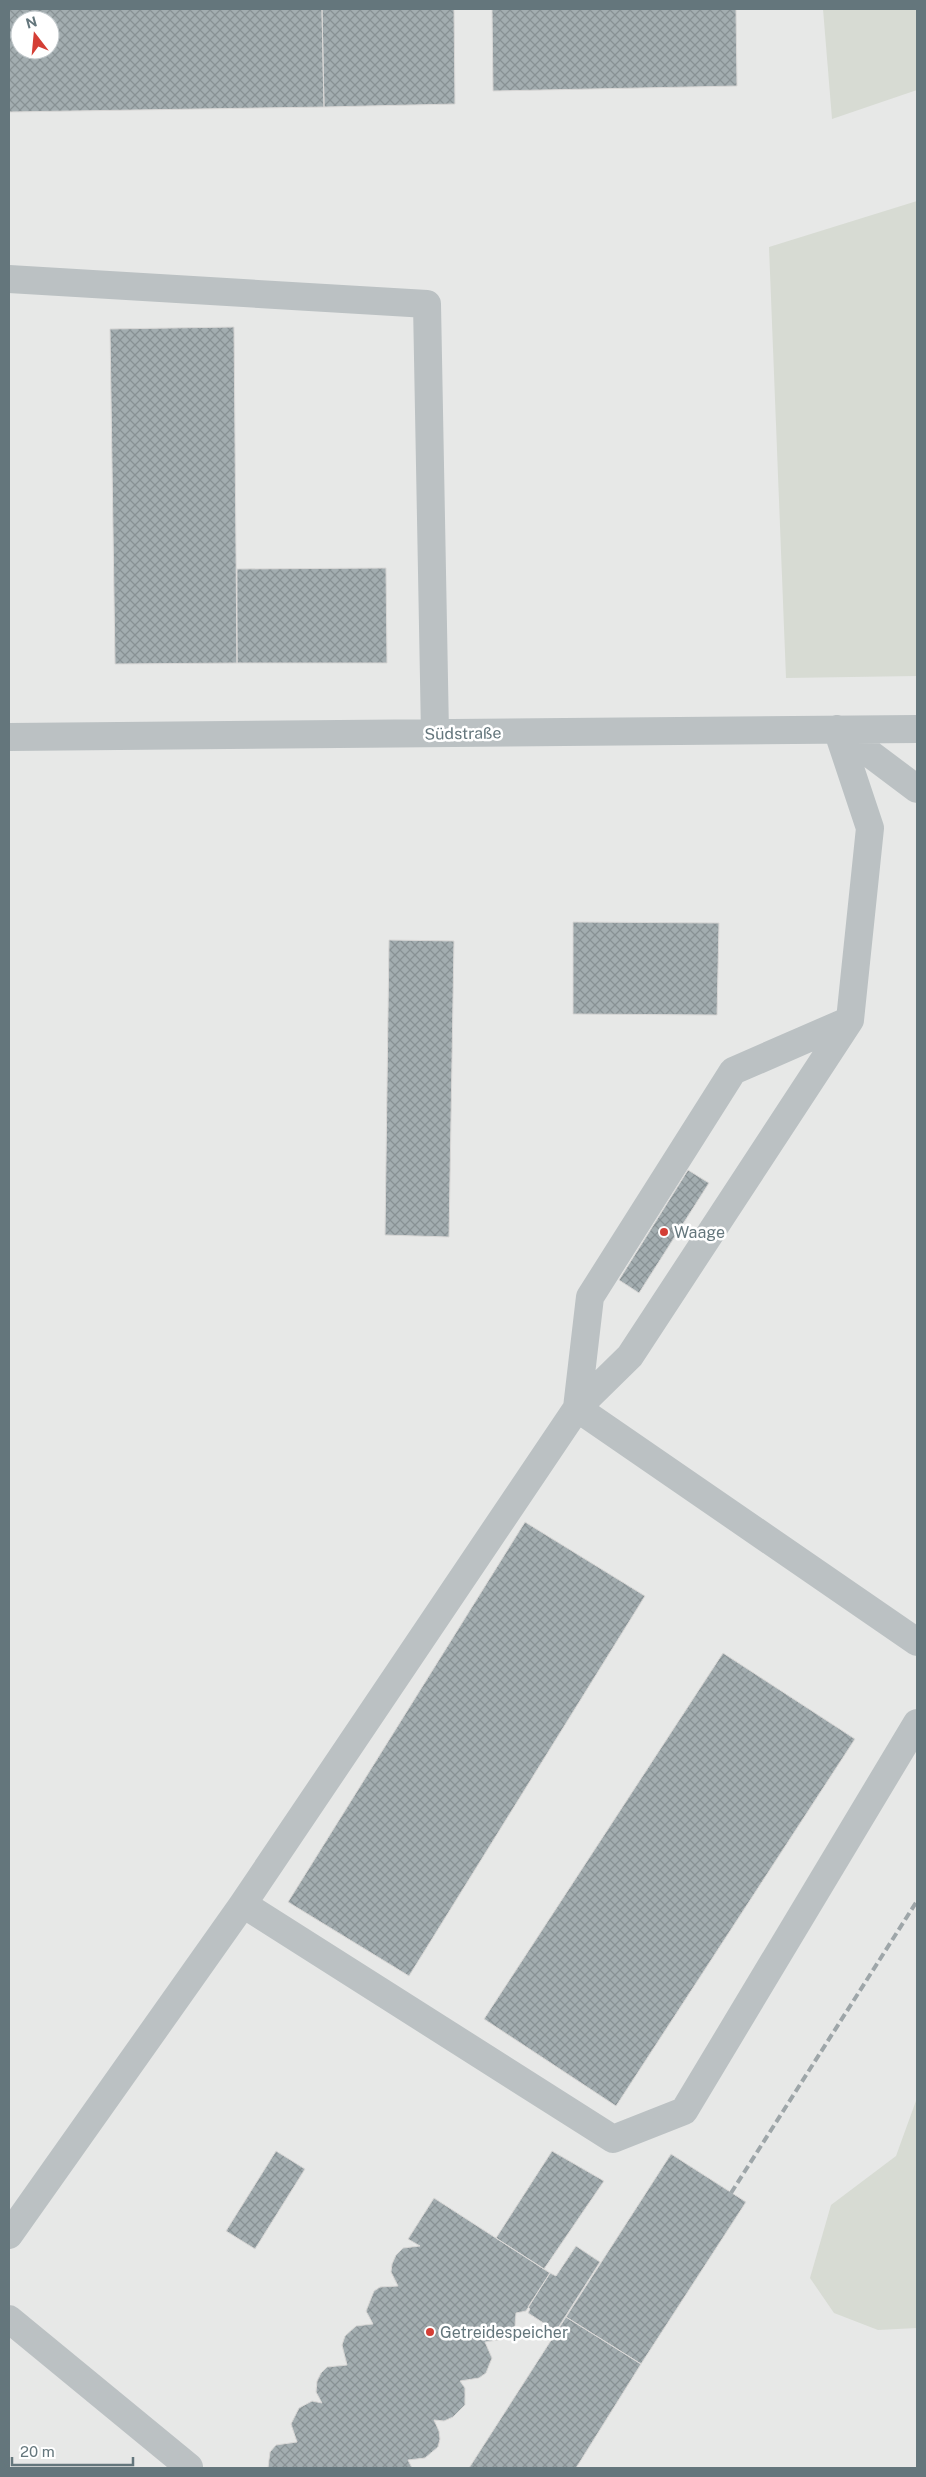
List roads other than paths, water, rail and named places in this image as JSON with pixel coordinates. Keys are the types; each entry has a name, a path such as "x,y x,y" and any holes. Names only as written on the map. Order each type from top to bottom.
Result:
{"street":[{"path":"9,279 427,304 435,733"},
{"path":"837,729 917,789"},
{"path":"9,2235 243,1904 577,1408 630,1356 850,1020 870,828 837,729"},
{"name":"Südstraße","path":"9,737 917,729"},
{"path":"577,1408 590,1297 733,1071 850,1020"},
{"path":"577,1408 917,1642"},
{"path":"243,1904 613,2139 684,2111 917,1723"},
{"path":"9,2319 188,2467"}],"railway":[{"path":"731,2193 917,1901"}],"place":[{"name":"Waage","path":"664,1232"},
{"name":"Getreidespeicher","path":"430,2332"}]}
